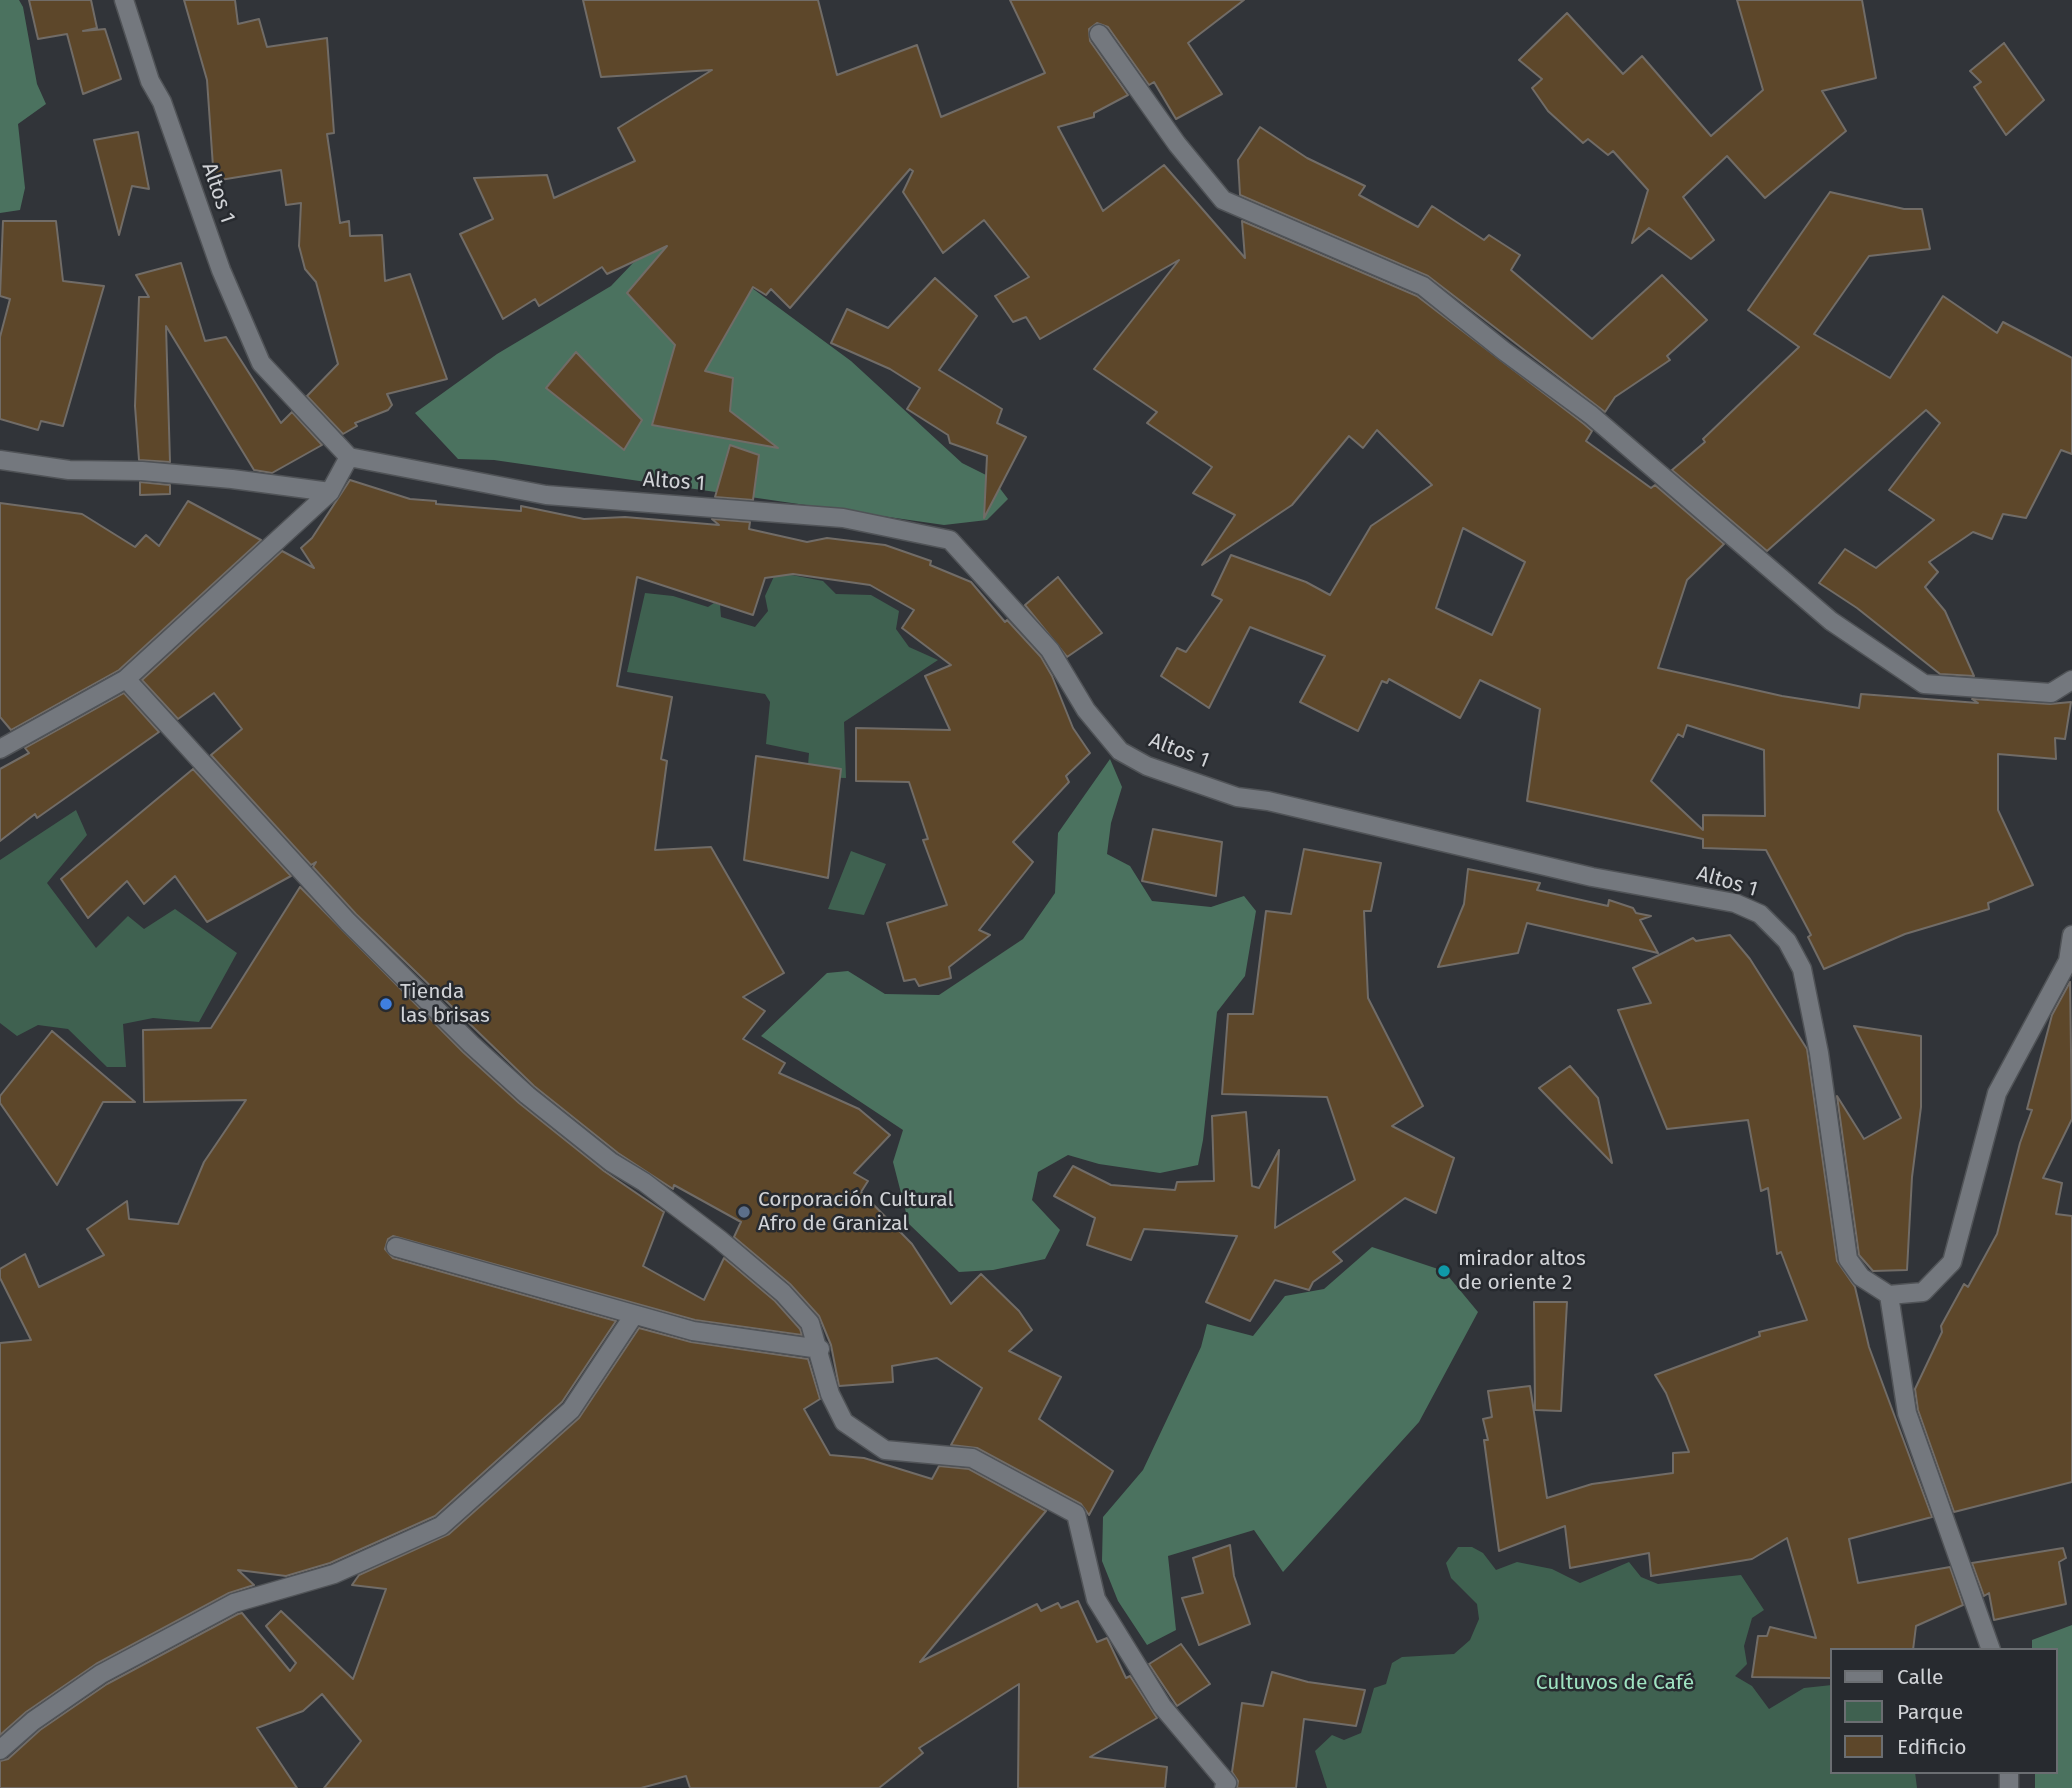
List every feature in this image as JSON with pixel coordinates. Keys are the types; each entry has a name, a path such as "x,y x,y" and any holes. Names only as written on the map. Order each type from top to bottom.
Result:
{"street":[{"name":"Altos 1","path":"124,0 150,81 162,102 221,270 261,363 349,457 546,495 843,518 950,540 1050,650 1086,710 1120,751 1147,766 1237,797 1268,801 1592,877 1735,903 1760,914 1787,941 1802,969 1819,1053 1847,1259 1861,1277 1889,1295"},
{"path":"1099,34 1177,144 1223,200 1423,286 1504,351 1591,415 1704,515 1726,528 1830,621 1924,684 2051,693 2072,680"},
{"path":"0,749 126,679 330,492 349,457"},
{"path":"0,460 69,470 142,471 232,479 330,492"},
{"path":"126,679 348,922 471,1044 527,1095 611,1162 719,1238 783,1293 810,1323 820,1349 831,1394 844,1422 885,1450 972,1458 1076,1514 1096,1599 1162,1706 1227,1783 1224,1788"},
{"path":"1990,1648 1907,1413 1889,1295 1923,1292 1952,1262 1997,1093 2068,961 2072,935"},
{"path":"396,1247 693,1331 820,1349"},
{"path":"0,1750 33,1721 101,1674 234,1603 334,1574 441,1526 571,1410 634,1315"}],"green space":[{"path":"0,0 19,0 23,7 37,84 46,104 18,124 25,188 20,210 0,213"},
{"path":"682,233 706,245 752,288 851,361 962,463 992,478 1008,499 987,520 944,525 494,460 458,459 415,413 497,354 611,286 633,263"},
{"path":"776,572 823,581 836,594 871,595 899,611 896,629 909,647 938,660 844,722 846,778 807,777 809,753 766,744 770,702 765,694 627,672 645,593 673,596 708,607 714,603 720,605 721,617 755,627 768,611 765,596"},
{"path":"1110,759 1122,787 1111,823 1107,854 1130,866 1152,901 1211,907 1244,896 1256,911 1245,976 1217,1012 1198,1165 1160,1173 1099,1164 1068,1155 1038,1172 1032,1200 1060,1230 1045,1259 993,1270 959,1272 909,1224 893,1162 903,1130 761,1036 827,973 848,971 885,994 939,995 1023,939 1055,893 1058,833"},
{"path":"76,810 87,835 47,883 96,948 128,916 144,929 175,909 237,953 199,1022 153,1018 123,1024 126,1067 107,1067 68,1029 38,1025 17,1036 0,1023 0,860"},
{"path":"851,851 886,864 864,915 828,909"},
{"path":"1372,1247 1444,1271 1478,1312 1419,1422 1283,1572 1254,1530 1168,1556 1176,1630 1147,1645 1118,1601 1102,1561 1103,1517 1143,1470 1201,1347 1207,1324 1253,1336 1285,1296 1324,1289"},
{"name":"Cultuvos de Café","path":"1458,1547 1472,1547 1483,1553 1496,1570 1517,1562 1552,1569 1580,1583 1629,1562 1641,1577 1658,1584 1741,1575 1764,1610 1752,1618 1744,1646 1747,1664 1735,1676 1752,1686 1769,1709 1804,1688 1830,1685 1830,1774 1915,1774 1917,1788 1327,1788 1315,1751 1332,1735 1344,1740 1361,1733 1374,1688 1386,1684 1392,1663 1402,1657 1454,1654 1470,1640 1479,1619 1477,1604 1451,1578 1446,1563"},
{"path":"2072,1625 2072,1788 2035,1788 2035,1774 2058,1774 2058,1648 2032,1648 2032,1640"}],"building":[{"path":"29,0 91,0 97,28 83,31 105,29 121,79 83,94 67,34 38,39"},
{"path":"184,0 235,0 238,24 259,19 267,47 327,38 334,133 327,134 340,223 349,221 350,236 382,235 385,281 410,274 447,379 387,394 392,405 388,410 355,423 357,426 343,434 307,396 338,364 316,282 305,269 299,246 301,203 286,205 281,170 214,181 207,80"},
{"path":"583,0 818,0 837,75 917,45 941,117 1045,73 1010,0 1244,0 1188,43 1222,94 1176,119 1154,82 1149,85 1108,27 1097,23 1089,29 1090,41 1128,95 1094,113 1094,117 1058,127 1103,211 1164,165 1245,258 1242,221 1417,296 1584,424 1592,431 1586,441 1651,488 1655,485 1724,544 1687,580 1658,668 1782,696 1859,708 1861,694 1978,703 1972,699 2050,704 2071,702 2065,739 2055,738 2056,759 1998,754 1998,810 2033,885 1988,903 1989,909 1905,934 1824,969 1808,937 1811,935 1766,850 1703,848 1703,839 1527,801 1540,709 1480,680 1460,718 1389,679 1387,683 1382,681 1358,731 1300,702 1325,656 1250,627 1209,708 1161,676 1177,648 1186,652 1222,600 1212,595 1231,555 1306,582 1330,595 1371,526 1432,485 1377,430 1363,448 1349,436 1292,505 1202,565 1235,515 1193,493 1212,467 1147,423 1157,412 1094,369 1179,260 1040,339 1026,317 1013,322 995,296 1029,277 984,220 943,253 903,192 913,171 910,169 790,308 771,289 766,295 753,287 705,371 733,378 730,411 778,448 652,425 675,345 627,293 667,246 607,274 602,267 539,306 535,299 503,319 460,234 493,219 474,178 547,175 554,198 635,161 618,128 712,70 601,77","holes":["1463,528 1525,562 1492,635 1436,608","1687,725 1764,750 1765,816 1703,815 1703,830 1651,781 1678,734 1683,737"]},
{"path":"1737,0 1862,0 1876,78 1822,91 1846,131 1765,198 1727,156 1683,197 1714,240 1691,259 1649,228 1632,243 1648,190 1613,151 1608,155 1588,139 1583,143 1548,111 1532,88 1542,79 1519,60 1567,13 1623,74 1642,56 1711,136 1763,90"},
{"path":"2004,43 2044,100 2006,135 1974,87 1981,82 1970,71"},
{"path":"1260,127 1307,158 1365,186 1359,195 1418,227 1432,206 1484,240 1489,235 1520,255 1511,270 1592,339 1662,275 1707,320 1667,356 1670,360 1615,397 1605,412 1428,276 1240,195 1238,160"},
{"path":"138,132 149,189 132,186 119,235 94,140"},
{"path":"1830,192 1904,209 1922,209 1930,249 1869,256 1814,334 1890,378 1943,296 1997,333 2003,322 2072,358 2072,454 2061,450 2026,518 2003,514 1992,539 1973,532 1929,562 1938,572 1925,587 1945,611 1974,676 1940,674 1857,608 1819,583 1845,549 1876,568 1934,520 1889,490 1940,423 1926,410 1767,551 1672,470 1705,442 1703,439 1799,347 1748,310"},
{"path":"3,221 56,221 63,281 104,286 63,426 41,421 38,430 0,419 0,337 10,299 0,296"},
{"path":"181,263 205,341 226,337 281,423 292,412 322,445 272,473 254,470 166,326 170,462 139,460 135,406 139,297 149,297 136,275"},
{"path":"935,278 977,316 939,370 1002,409 997,423 1026,437 984,518 987,456 950,443 948,435 907,409 920,388 890,369 831,343 847,309 888,328"},
{"path":"576,352 642,420 624,450 546,388"},
{"path":"730,445 759,455 753,500 715,497"},
{"path":"350,480 410,499 436,501 436,504 521,511 521,506 584,519 625,517 719,525 712,519 750,522 749,529 807,542 827,538 885,545 931,561 930,565 971,582 1005,622 1007,620 1041,657 1052,676 1073,728 1090,753 1066,776 1069,782 1013,842 1033,862 979,930 990,935 949,967 951,978 919,986 915,979 904,981 887,923 947,905 923,840 928,839 909,782 856,781 856,728 950,730 925,676 951,665 902,628 914,610 870,585 793,574 765,578 753,615 637,577 617,686 672,697 661,759 667,761 655,850 711,847 784,973 743,997 765,1011 743,1039 785,1063 779,1073 859,1109 890,1135 854,1173 868,1181 861,1192 912,1244 951,1304 981,1274 1019,1311 1032,1330 1009,1351 1061,1377 1039,1419 1113,1471 1089,1515 1081,1504 977,1448 951,1445 982,1388 937,1358 892,1366 893,1382 839,1386 831,1345 819,1316 790,1284 734,1237 741,1222 674,1185 673,1189 618,1153 534,1086 356,914 313,867 316,862 311,865 211,755 242,729 214,693 178,719 142,680 282,551 314,568 301,548 312,538"},
{"path":"140,482 170,485 170,494 140,495"},
{"path":"188,501 261,540 119,670 11,730 0,717 0,503 82,514 135,547 146,535 159,546"},
{"path":"1058,577 1102,633 1067,657 1025,605"},
{"path":"124,693 159,732 37,818 35,814 0,841 0,769 29,753 25,748"},
{"path":"756,756 841,769 828,878 744,860"},
{"path":"193,769 291,876 207,922 175,876 144,904 127,881 88,918 61,879"},
{"path":"1153,829 1222,842 1216,896 1142,881"},
{"path":"1304,849 1381,863 1371,911 1364,911 1368,998 1423,1106 1392,1126 1454,1158 1436,1213 1405,1198 1333,1252 1342,1261 1313,1282 1309,1290 1275,1280 1250,1321 1206,1302 1237,1236 1144,1229 1131,1260 1087,1245 1095,1218 1054,1196 1073,1166 1111,1185 1175,1190 1177,1182 1214,1181 1212,1116 1246,1112 1252,1186 1259,1188 1279,1150 1275,1228 1355,1180 1327,1097 1222,1094 1228,1014 1253,1014 1266,911 1291,914"},
{"path":"1468,869 1540,883 1537,890 1608,906 1609,900 1633,908 1636,913 1651,916 1640,920 1658,953 1527,923 1518,953 1438,967 1464,904"},
{"path":"300,887 463,1052 519,1103 604,1171 664,1212 643,1266 704,1300 724,1258 775,1301 800,1329 802,1335 695,1320 393,1236 388,1239 385,1249 393,1258 616,1321 562,1402 435,1516 330,1563 286,1576 238,1570 254,1585 229,1593 96,1664 26,1712 0,1735 0,1343 31,1340 0,1278 0,1269 25,1254 39,1287 104,1255 87,1229 127,1201 129,1219 178,1224 204,1162 246,1100 144,1102 143,1030 211,1028"},
{"path":"1730,935 1750,959 1807,1049 1837,1261 1855,1287 1869,1347 1932,1517 1849,1539 1858,1583 1950,1567 1963,1605 1916,1626 1913,1648 1830,1648 1830,1678 1752,1677 1758,1636 1767,1636 1770,1627 1816,1638 1787,1538 1752,1559 1651,1576 1649,1553 1570,1568 1565,1526 1499,1551 1484,1440 1488,1440 1483,1419 1492,1417 1488,1391 1530,1386 1547,1498 1592,1484 1673,1473 1673,1453 1689,1452 1666,1393 1655,1375 1760,1336 1759,1332 1807,1320 1781,1252 1777,1254 1768,1188 1761,1191 1748,1120 1667,1129 1618,1010 1651,1003 1633,968 1693,938 1696,941"},
{"path":"2070,982 2072,1119 2043,1178 2062,1183 2056,1214 2072,1216 2072,1482 1954,1512 1918,1410 1915,1389 1942,1332 1941,1326 1964,1284 1968,1287 1997,1234 2020,1143 2032,1110 2027,1109 2052,1015"},
{"path":"1854,1026 1921,1036 1921,1107 1912,1177 1907,1270 1873,1271 1859,1255 1837,1096 1864,1139 1901,1118"},
{"path":"52,1031 135,1102 103,1102 57,1185 0,1103 0,1096"},
{"path":"1570,1066 1598,1098 1612,1163 1539,1088"},
{"path":"1534,1302 1567,1302 1561,1411 1535,1410"},
{"path":"639,1328 691,1342 808,1359 820,1399 804,1409 830,1455 864,1458 932,1479 939,1466 969,1469 1046,1511 920,1662 1037,1604 1041,1611 1058,1603 1061,1608 1078,1601 1097,1642 1107,1638 1126,1678 1130,1676 1157,1718 1090,1757 1167,1767 1165,1788 1018,1788 1019,1684 919,1748 923,1753 879,1788 690,1788 686,1776 641,1788 324,1788 361,1741 322,1694 303,1711 257,1728 297,1788 0,1788 0,1761 8,1759 40,1730 107,1684 238,1614 242,1613 290,1671 296,1663 266,1626 281,1611 353,1679 386,1589 352,1585 359,1575 449,1534 579,1418"},
{"path":"1230,1545 1234,1576 1250,1624 1199,1645 1182,1598 1203,1593 1193,1558"},
{"path":"2063,1548 2066,1558 2059,1562 2066,1604 1994,1620 1989,1593 1984,1596 1972,1563"},
{"path":"1181,1644 1210,1684 1177,1706 1149,1664"},
{"path":"1272,1672 1308,1682 1365,1690 1356,1726 1304,1719 1296,1788 1237,1788 1238,1781 1232,1772 1242,1703 1263,1706"}],"place":[{"name":"Tienda las brisas","path":"386,1004"},
{"name":"Corporación Cultural Afro de Granizal","path":"744,1212"},
{"name":"mirador altos de oriente 2","path":"1444,1271"}]}
